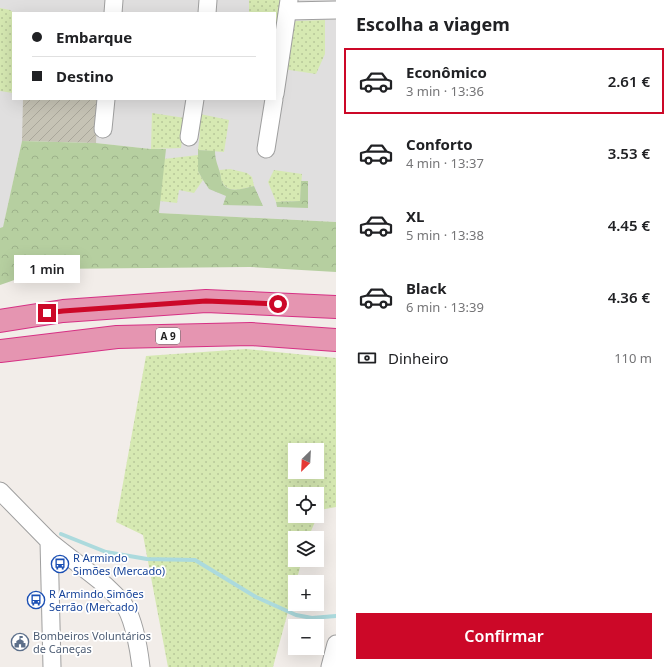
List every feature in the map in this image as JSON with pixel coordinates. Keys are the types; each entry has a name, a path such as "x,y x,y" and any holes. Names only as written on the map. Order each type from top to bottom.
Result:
{"highway":[{"path":"0,321 63,311 206,301 336,307"},
{"name":"A 9","path":"0,351 117,336 251,334 336,340"}],"street":[{"path":"113,12 114,0"},
{"path":"207,12 208,0"},
{"path":"276,88 289,5 336,10"},
{"path":"102,129 106,100"},
{"path":"189,137 195,100"},
{"path":"266,149 274,100"},
{"path":"4,494 49,541 99,580 116,595 126,607 136,641 141,667"},
{"path":"49,541 52,667"},
{"path":"330,667 336,644"}],"shaded area":[{"path":"0,0 336,0 336,222 159,213 165,149 151,149 96,143 22,141 3,228 0,228"},
{"path":"23,100 98,100 96,143 22,141"}],"green space":[{"path":"249,0 280,0 276,38 276,12 249,12"},
{"path":"0,8 13,12 12,93 0,91"},
{"path":"325,20 325,54 316,74 283,69 292,23 296,21"},
{"path":"152,113 185,118 181,148 151,149"},
{"path":"200,114 229,120 224,152 198,150 200,133 198,128"},
{"path":"22,141 96,143 151,149 166,149 159,213 336,222 336,272 250,267 46,269 0,285 0,228 3,227"},
{"path":"198,150 215,151 222,181 225,186 232,190 236,190 254,186 263,206 223,205 226,196 209,189 198,171"},
{"path":"198,155 198,171 203,180 194,193 179,190 177,203 160,201 164,159"},
{"path":"230,169 247,173 252,177 254,186 233,190 225,186 221,181 219,170"},
{"path":"274,170 302,174 300,201 276,202 268,182"},
{"path":"301,181 308,181 308,208 277,207 276,202 300,201"},
{"path":"246,349 336,358 336,507 324,509 324,487 288,487 288,523 314,523 311,531 288,531 288,567 300,567 298,575 288,575 288,611 273,667 168,667 143,535 116,522 146,356"}],"waterway":[{"path":"61,534 106,552 147,559 195,560 256,597 296,615 312,618 336,616"}],"place":[{"name":"R Armindo Simões (Mercado)","path":"60,564"},
{"name":"R Armindo Simões Serrão (Mercado)","path":"36,600"},
{"name":"Bombeiros Voluntários de Caneças","path":"20,642"}],"route":[{"path":"47,313 206,301 278,304"}]}
